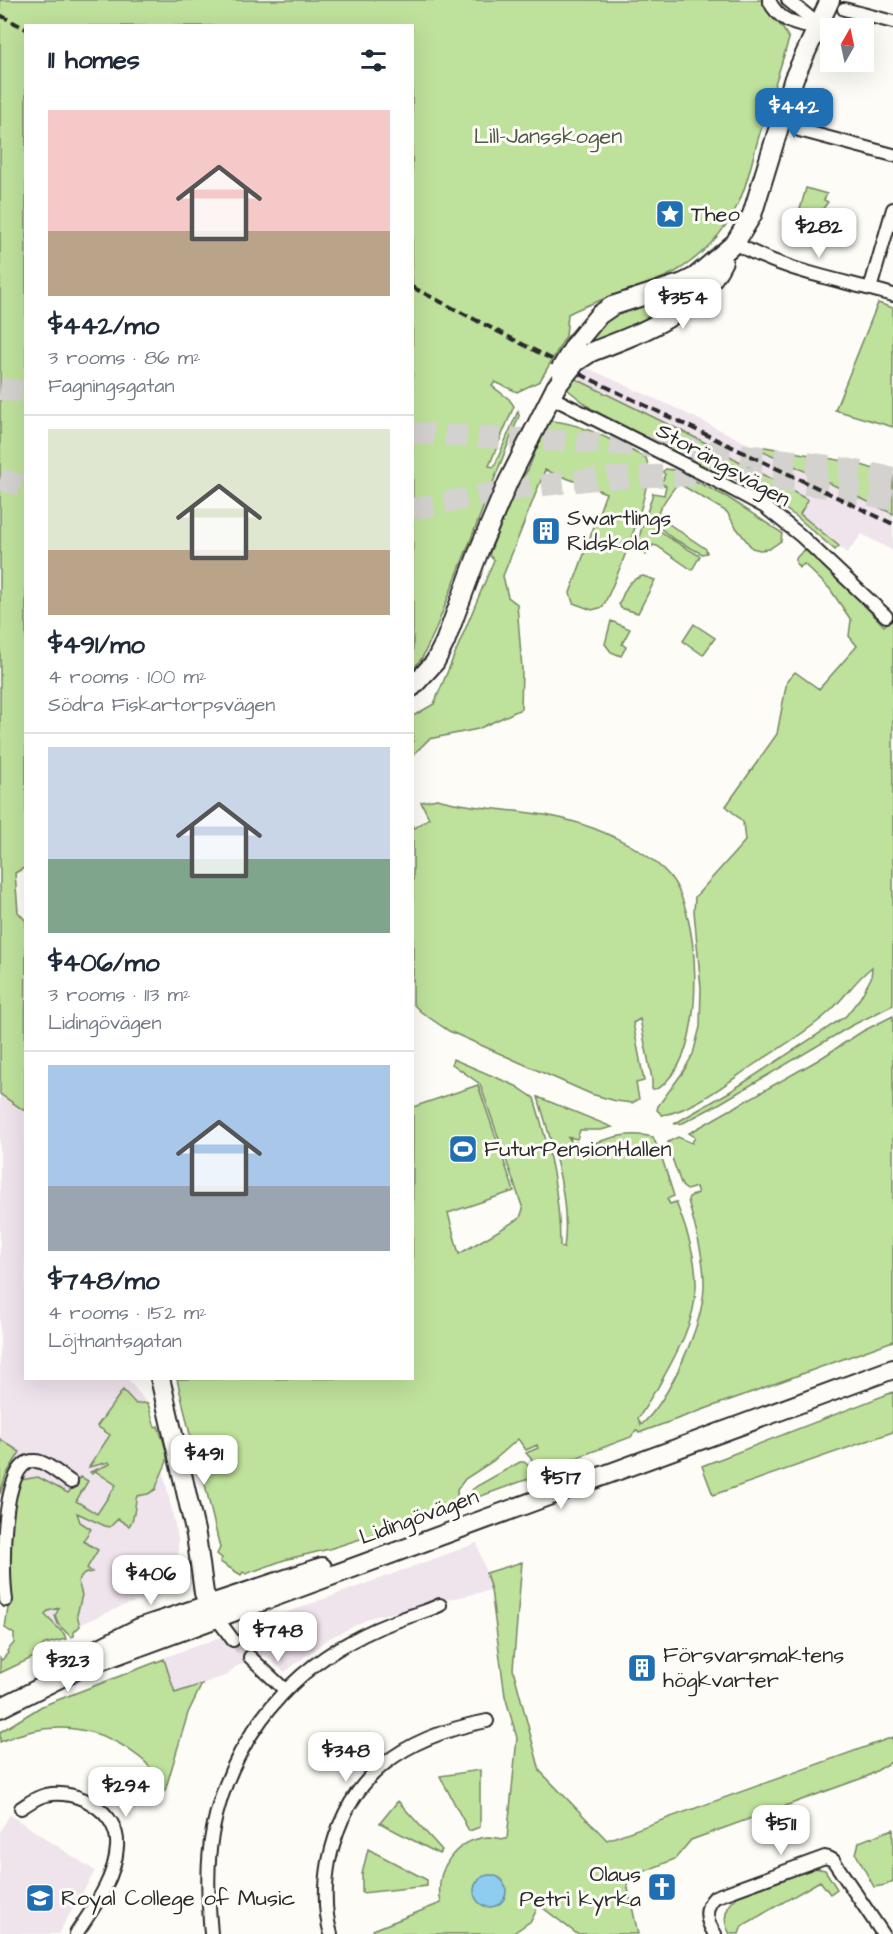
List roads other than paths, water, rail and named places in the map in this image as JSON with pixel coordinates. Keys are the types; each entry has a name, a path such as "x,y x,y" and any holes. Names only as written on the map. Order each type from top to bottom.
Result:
{"main road":[{"path":"584,347 659,324 679,311 706,285 752,215 794,78 816,27 837,4"},
{"path":"414,685 435,662 446,642 480,548 508,482 553,392 558,373 584,347 599,315 612,306 695,277 730,248"},
{"name":"Lidingövägen","path":"0,1708 74,1671 293,1575 357,1556 893,1360"},
{"name":"Lidingövägen","path":"0,1694 110,1644 139,1628 213,1611 893,1369"},
{"path":"160,1380 196,1535 204,1593 213,1611"}],"street":[{"path":"769,0 773,9 780,16 804,27 816,27"},
{"path":"788,0 816,27"},
{"path":"837,4 893,22"},
{"path":"799,130 893,155"},
{"path":"870,289 893,209"},
{"path":"730,248 749,251 793,268 893,295"},
{"name":"Storängsvägen","path":"553,392 765,507 800,535 886,616"},
{"path":"6,1600 2,1543 4,1508 10,1480 18,1467 29,1461 38,1461 71,1482"},
{"path":"211,1934 208,1886 211,1842 217,1813 249,1736 285,1690 325,1657 379,1627 427,1612 440,1605"},
{"path":"213,1611 233,1640"},
{"path":"250,1657 285,1690"},
{"path":"331,1934 326,1896 328,1866 337,1829 352,1800 373,1774 394,1755 407,1747 440,1733 487,1722"},
{"path":"21,1808 34,1799 46,1795 70,1794 101,1810 115,1831 118,1844 111,1876 76,1934"},
{"path":"715,1934 707,1920 708,1904 715,1897 825,1857 833,1860 883,1934"}],"water":[{"path":"490,1875 501,1880 506,1891 501,1902 490,1907 479,1902 474,1891 479,1880"}],"tunnel":[{"path":"0,389 24,392"},
{"path":"414,433 714,452 774,458 893,478"},
{"path":"414,509 552,484 595,479 680,476 809,484 893,500"},
{"path":"0,479 24,486"},
{"path":"233,1640 250,1657"}],"railway":[{"path":"0,15 24,28"},
{"path":"414,288 590,379 893,524"}],"place":[{"name":"Theo","path":"670,214"},
{"name":"Swartlings Ridskola","path":"546,531"},
{"name":"FuturPensionHallen","path":"463,1149"},
{"name":"Försvarsmaktens högkvarter","path":"642,1668"},
{"name":"Olaus Petri kyrka","path":"662,1887"},
{"name":"Royal College of Music","path":"40,1898"}],"park label":[{"name":"Lill-Jansskogen","path":"548,136"}]}
